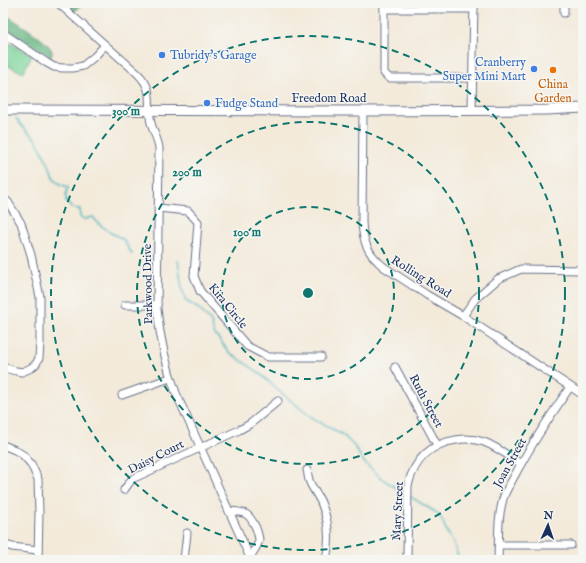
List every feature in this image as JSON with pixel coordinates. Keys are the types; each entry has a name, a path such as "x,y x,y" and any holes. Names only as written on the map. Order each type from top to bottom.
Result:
{"main road":[{"name":"Freedom Road","path":"3,110 363,111 547,110 583,108"}],"street":[{"name":"Parkwood Drive","path":"58,3 137,73 146,83 151,123 159,148 157,305 162,347 170,378 251,558"},
{"path":"564,3 564,13"},
{"path":"472,78 389,78 384,72 384,6 474,6 472,110"},
{"path":"3,33 46,63 54,67 62,68 83,66 105,45"},
{"name":"Rolling Road","path":"363,111 362,231 367,248 384,267 463,316 583,395"},
{"path":"3,198 8,202 21,223 31,255 40,297 40,343 39,358 36,364 31,368 22,372 8,369 3,365"},
{"name":"Kira Circle","path":"158,208 188,211 198,222 194,276 200,291 247,346 268,357 321,356"},
{"path":"463,316 475,299 498,278 521,269 583,270"},
{"path":"125,305 157,305"},
{"name":"Ruth Street","path":"395,366 437,445"},
{"path":"122,395 170,378"},
{"name":"Joan Street","path":"498,560 498,526 502,500 547,420 570,387"},
{"name":"Daisy Court","path":"124,490 132,479 250,424 278,401"},
{"name":"Mary Street","path":"407,560 408,485 413,471 421,458 428,451 437,445 448,441 461,439 474,440 492,446 521,464"},
{"path":"3,445 23,455 31,464 38,479 38,560"},
{"path":"307,470 309,480 322,503 327,520 329,536 326,560"},
{"path":"229,511 248,515 254,526 259,540 251,558"},
{"path":"184,560 187,533"},
{"path":"3,544 38,550"},
{"path":"499,545 572,545"}],"green space":[{"path":"65,3 84,3 77,10 71,9"},
{"path":"3,13 44,41 52,51 51,57 13,33 3,24"},
{"path":"3,40 32,55 23,73 3,63"}],"waterway":[{"path":"16,118 37,141 49,165 53,177 60,184 68,187 66,202 72,208 80,209 80,217 85,219 93,217 99,224 111,233 123,239 132,254"},
{"path":"178,260 182,289 186,301 199,309 211,322 214,333 229,352 258,372 311,417 343,435 354,446 364,462 371,469 384,480 406,494"},
{"path":"411,497 437,513 442,520 461,560"}],"place":[{"name":"Tubridy's Garage","path":"162,55"},
{"name":"Cranberry Super Mini Mart","path":"534,69"},
{"name":"China Garden","path":"553,70"},
{"name":"Fudge Stand","path":"207,103"}]}
